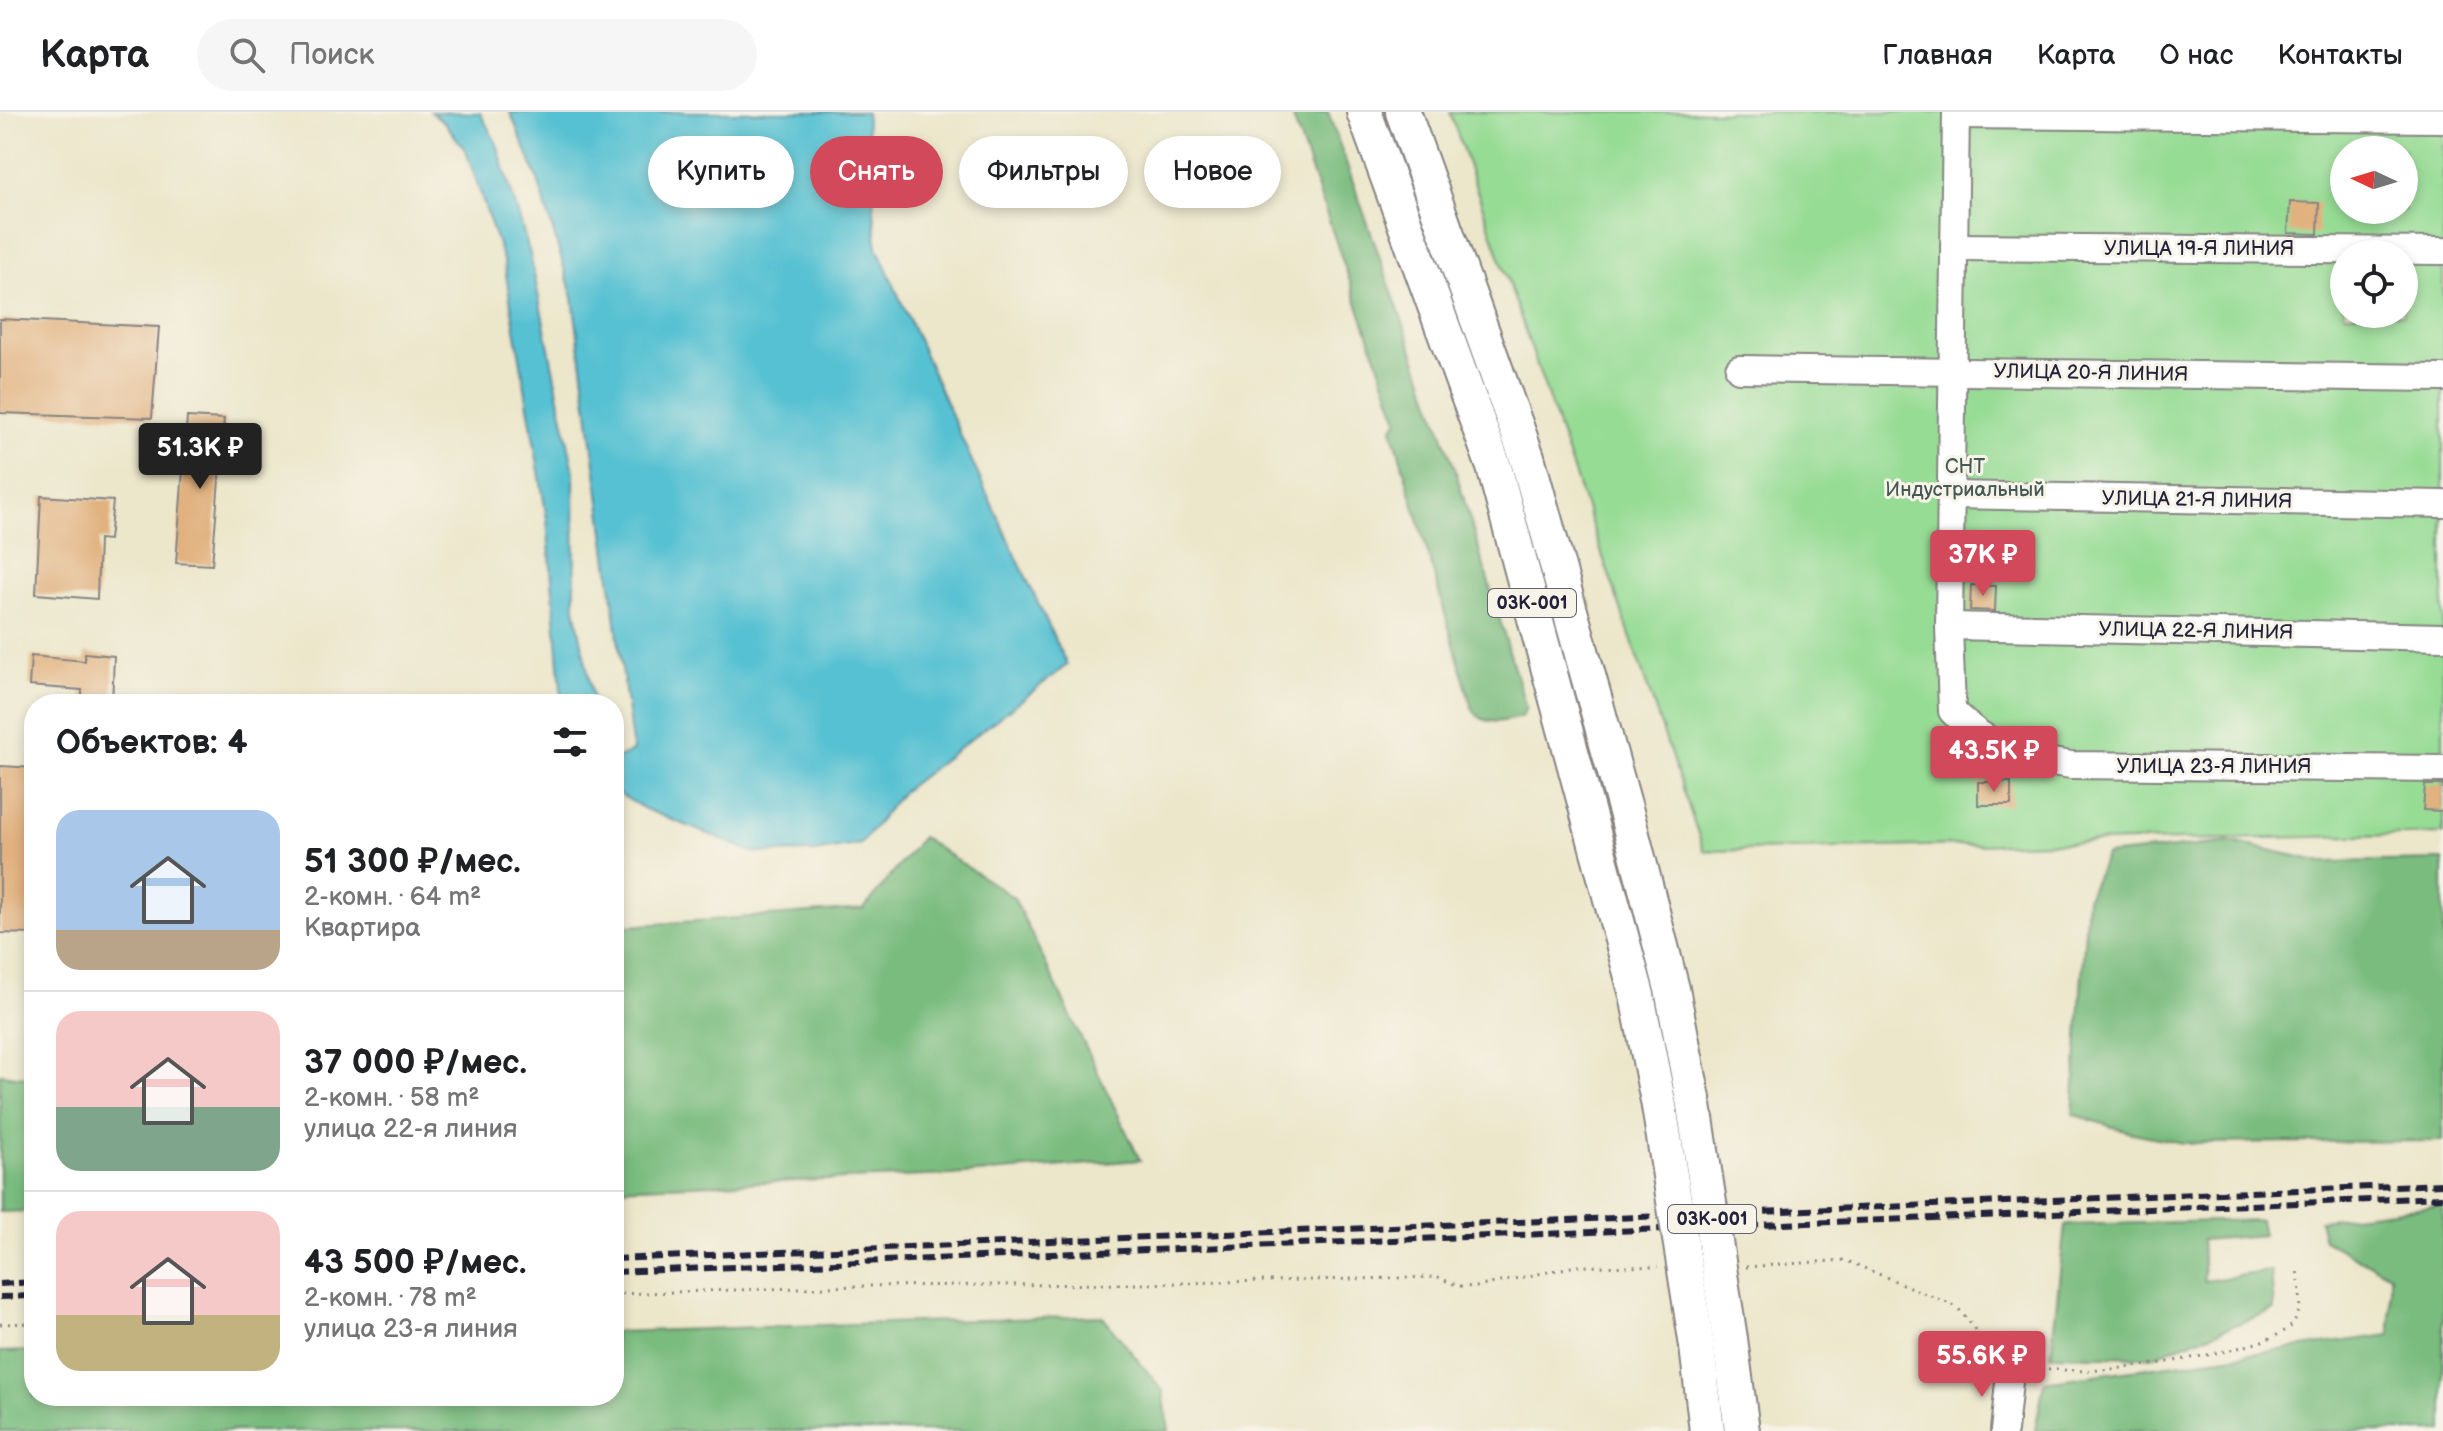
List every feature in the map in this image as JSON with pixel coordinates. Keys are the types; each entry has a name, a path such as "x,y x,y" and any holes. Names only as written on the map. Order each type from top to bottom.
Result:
{"main road":[{"name":"03К-001","path":"1364,112 1494,467 1637,995 1659,1106 1697,1346 1707,1431"},
{"name":"03К-001","path":"1403,112 1527,457 1672,989 1693,1099 1742,1431"}],"street":[{"path":"1949,626 1956,114 2443,119"},
{"name":"УЛИЦА 19-Я ЛИНИЯ","path":"1954,247 2443,251"},
{"name":"УЛИЦА 20-Я ЛИНИЯ","path":"1739,369 2443,378"},
{"name":"УЛИЦА 21-Я ЛИНИЯ","path":"1951,495 2443,504"},
{"name":"УЛИЦА 22-Я ЛИНИЯ","path":"1949,626 2443,637"},
{"name":"УЛИЦА 23-Я ЛИНИЯ","path":"1949,626 1952,711 1975,732 2009,751 2046,762 2071,765 2443,769"},
{"path":"2004,1431 2010,1372"}],"path":[{"path":"1745,1267 1845,1260 1957,1307 2010,1372 2032,1368 2097,1371 2164,1364 2261,1342 2281,1334 2297,1316 2300,1295 2297,1271"},
{"path":"624,1294 858,1286 1438,1277 1458,1286 1476,1287 1576,1266 1668,1267"},
{"path":"0,1324 24,1323"}],"green space":[{"path":"1291,112 1328,112 1455,469 1526,708 1521,717 1487,721 1472,708 1392,428 1398,420"},
{"name":"СНТ Индустриальный","path":"1450,112 2443,112 2443,834 1704,851"},
{"path":"922,837 1014,898 1140,1160 951,1175 624,1188 624,926 864,909"},
{"path":"2233,842 2323,862 2443,860 2443,1141 2183,1143 2128,1132 2073,1114 2087,898 2106,855"},
{"path":"0,1074 24,1077 24,1211 0,1212"},
{"path":"2443,1205 2443,1431 2035,1431 2044,1382 2390,1335 2390,1275 2324,1240 2319,1220"},
{"path":"2260,1220 2263,1235 2202,1240 2204,1281 2271,1271 2274,1310 2151,1357 2051,1355 2065,1225"},
{"path":"1102,1316 1163,1391 1169,1431 0,1431 0,1352 24,1351 24,1406 624,1406 624,1332"}],"water":[{"path":"431,112 480,113 497,144 530,254 574,472 575,608 592,694 561,694 547,519 504,263 466,151 444,122"},
{"path":"510,112 866,112 868,136 810,136 810,208 874,208 877,247 1067,665 902,792 861,844 814,852 755,853 645,809 624,797 624,755 633,751 573,298 537,177"}],"building":[{"path":"2290,202 2319,203 2318,234 2288,233"},
{"path":"0,319 159,327 152,418 0,413"},
{"path":"187,417 224,419 212,565 176,563"},
{"path":"41,496 113,501 109,540 99,539 97,599 36,594"},
{"path":"1971,585 1996,586 1995,611 1970,610"},
{"path":"85,653 114,656 112,694 82,694 82,690 29,686 31,656 85,661"},
{"path":"0,766 24,767 24,934 0,933"},
{"path":"1978,782 2011,782 2011,805 1978,805"},
{"path":"2425,785 2443,785 2443,811 2423,810"}],"railway":[{"path":"624,1259 2443,1184"},
{"path":"624,1272 2443,1197"},
{"path":"0,1284 24,1283"},
{"path":"0,1297 24,1296"}]}
